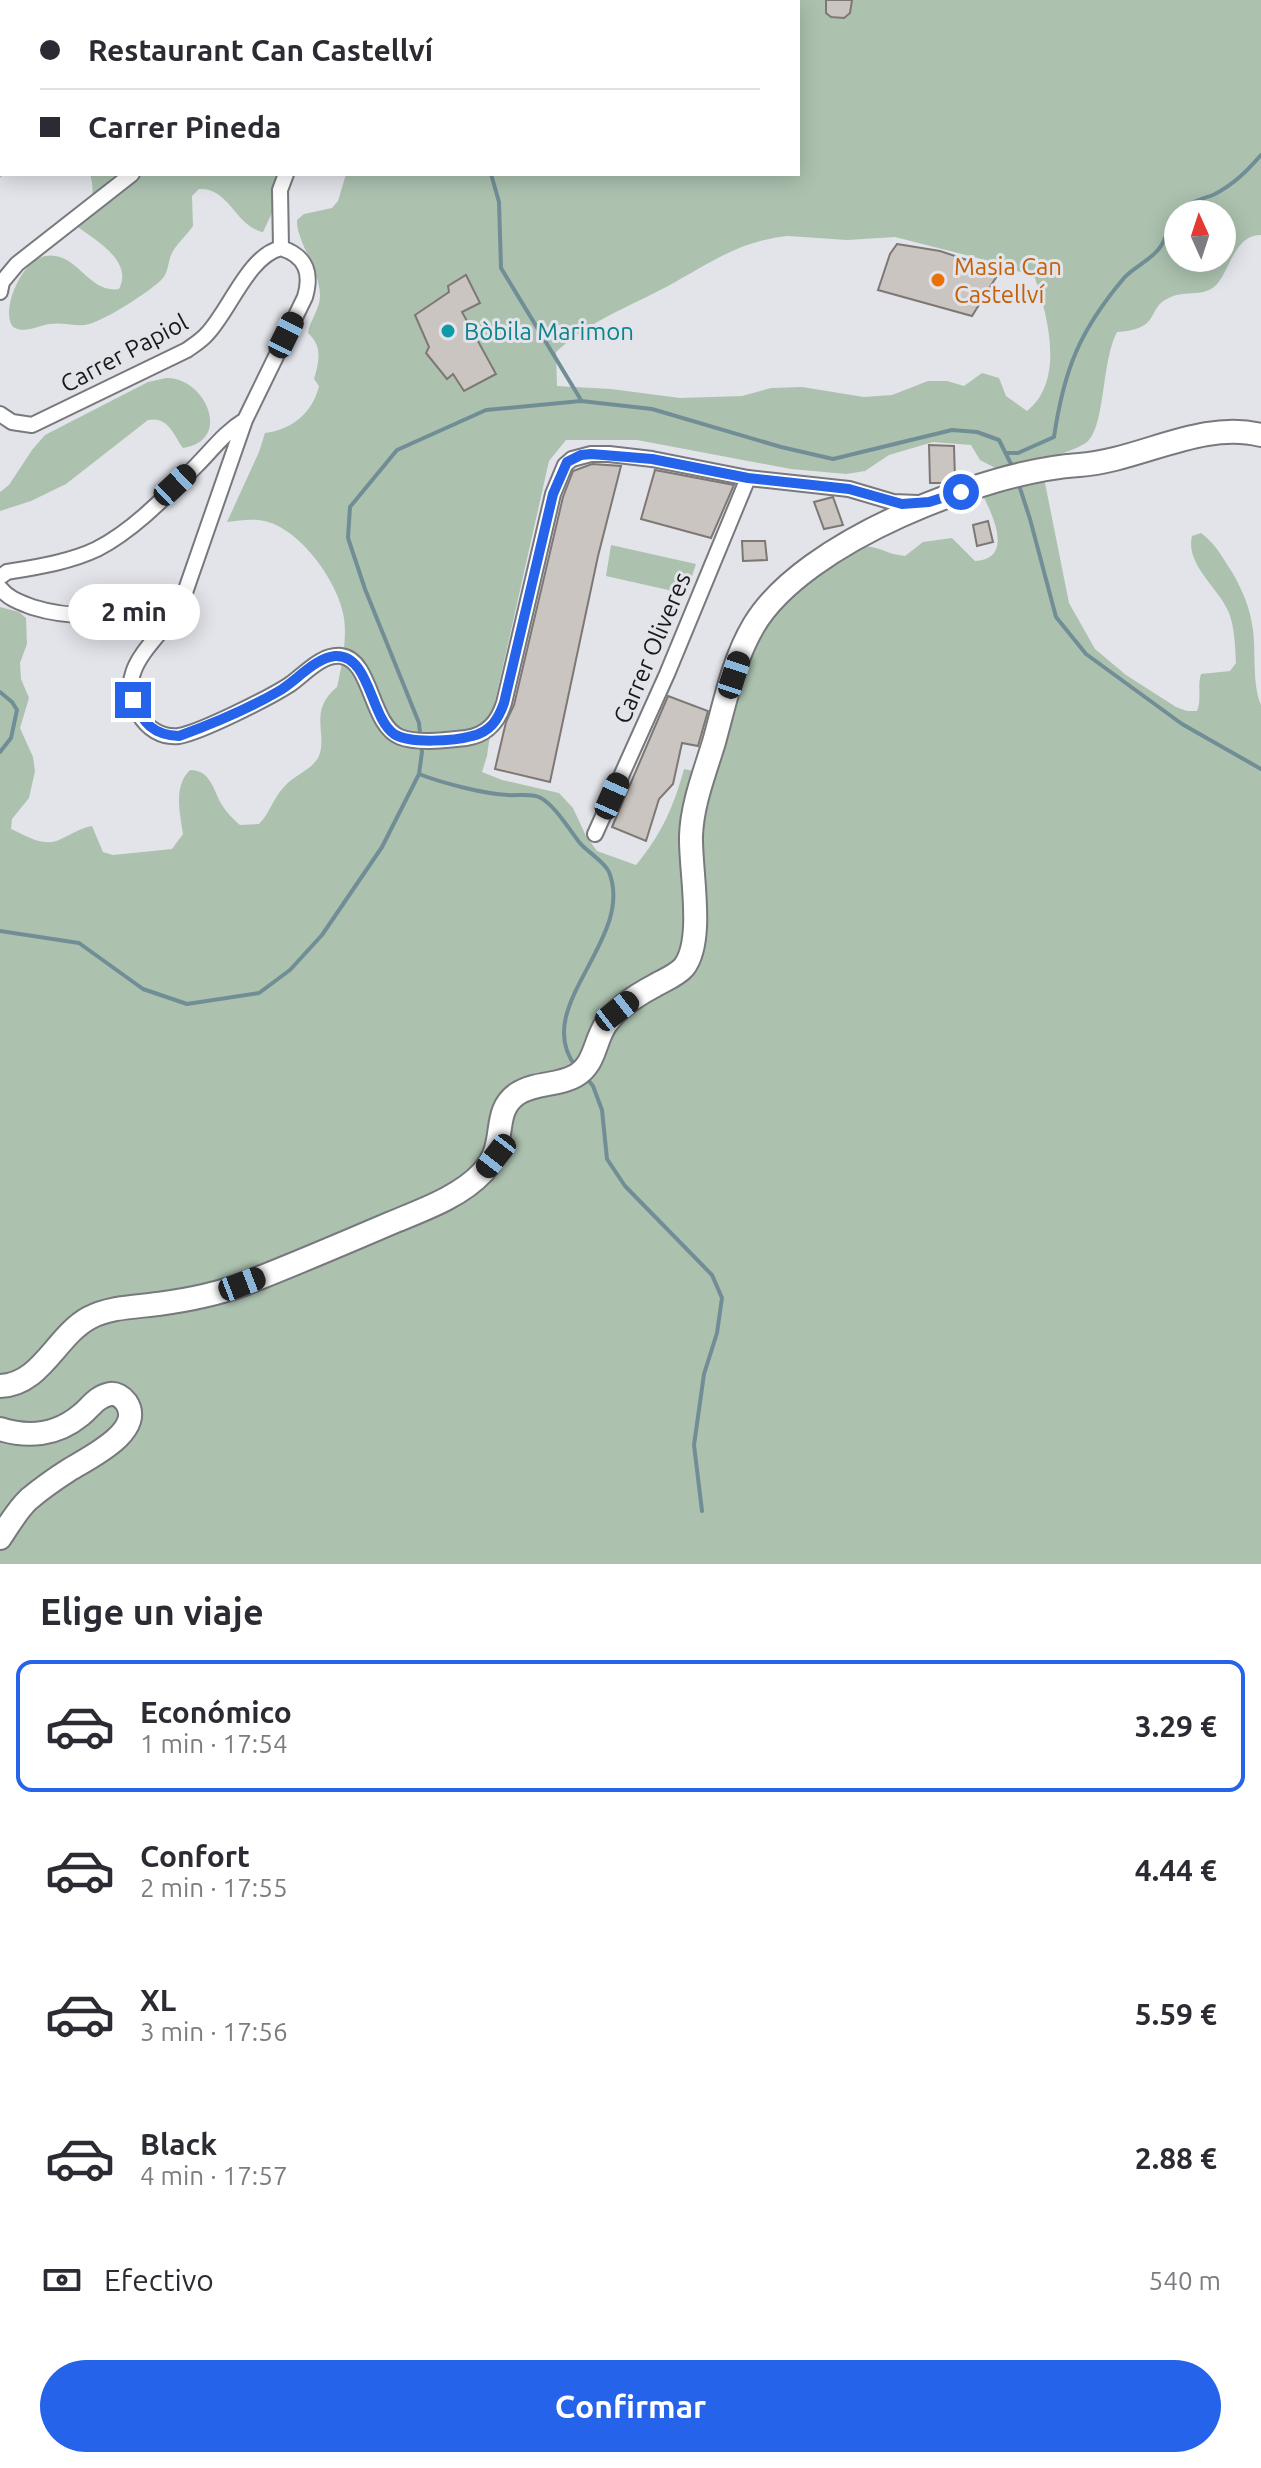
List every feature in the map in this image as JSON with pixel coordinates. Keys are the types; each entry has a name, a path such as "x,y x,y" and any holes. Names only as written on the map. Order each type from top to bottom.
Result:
{"street":[{"path":"0,292 2,282 17,264 129,176"},
{"path":"285,176 280,190 281,248 304,262 308,270 308,284 245,420 181,604 168,627 141,657 133,673 133,700 150,729 164,735 179,736 276,693 324,659 338,656 346,657 358,669 386,726 393,733 411,740 479,734 499,719 553,494 567,462 581,455 620,455 748,478 865,492 885,515"},
{"name":"Carrer Papiol","path":"0,414 12,422 32,425 187,350 209,332 258,261 271,250 281,248"},
{"path":"0,577 7,572 73,558 117,537 196,466 232,428 245,420"},
{"path":"0,1386 12,1386 30,1376 69,1333 88,1318 115,1309 221,1293 310,1258 454,1194 481,1175 496,1156 502,1111 510,1100 533,1086 580,1072 603,1026 636,997 686,965 693,946 691,835 695,808 740,656 755,622 772,602 813,566 885,515 991,483 1058,466 1113,461 1176,442 1226,432 1261,435"},
{"name":"Carrer Oliveres","path":"595,834 667,674 748,478"},
{"path":"865,492 885,515"},
{"path":"0,588 8,597 21,603 83,617 118,615 181,604"},
{"path":"0,1429 29,1436 48,1432 81,1415 93,1402 112,1394 119,1395 127,1403 130,1415 127,1426 115,1441 49,1483 26,1502 0,1538"}],"green space":[{"path":"800,0 1261,0 1261,235 1245,240 1236,252 1236,200 1164,200 1164,272 1225,272 1208,291 1171,297 1158,307 1148,323 1117,332 1098,419 1089,440 1061,454 1001,471 980,460 971,445 933,442 889,455 865,471 846,474 791,469 637,440 566,440 549,461 482,772 502,780 559,793 573,808 597,851 636,865 666,820 684,769 713,775 752,645 775,612 849,551 858,548 872,547 905,556 923,542 952,538 975,561 987,558 995,552 997,533 980,490 1044,478 1069,603 1095,649 1126,675 1176,707 1197,711 1201,674 1230,671 1236,663 1229,613 1193,557 1192,536 1201,533 1211,542 1232,572 1248,607 1253,630 1256,687 1261,705 1261,1564 0,1564 0,607 19,612 26,618 27,644 20,663 21,679 29,698 20,728 33,757 35,771 29,798 12,819 11,829 48,842 92,826 103,852 113,855 172,849 183,834 180,792 181,784 190,770 207,777 224,808 240,825 259,824 284,787 318,758 323,705 337,687 344,644 344,618 334,588 314,557 287,532 273,524 254,520 227,522 265,433 292,424 306,412 316,395 319,386 314,379 318,349 308,333 320,301 319,286 300,237 297,220 304,214 332,208 338,201 345,176 800,176","holes":["788,236 847,240 895,237 997,263 1035,278 1045,311 1050,366 1039,398 1027,411 1006,396 999,378 982,373 964,386 947,381 928,381 892,395 864,397 802,387 771,388 742,396 680,398 557,386 556,352 569,341 610,315 725,254 754,243"]},
{"path":"90,176 278,176 272,213 263,232 246,223 218,194 199,189 192,196 193,226 173,251 165,276 149,290 93,323 54,324 26,330 13,327 9,310 15,287 28,267 45,256 66,259 99,285 119,289 122,279 117,260 75,225 88,207"},
{"path":"166,378 180,380 193,388 208,410 210,423 207,434 198,443 183,448 165,423 148,420 66,484 31,501 0,511 0,492 9,485 45,435 148,382"},
{"path":"611,545 696,564 686,594 606,576"}],"building":[{"path":"826,0 852,0 850,13 844,18 831,17 826,13"},
{"name":"Masia Can Castellví","path":"897,244 940,251 1000,271 972,316 878,290 890,254"},
{"name":"Bòbila Marimon","path":"466,275 480,303 462,312 496,374 464,391 453,374 447,379 426,353 429,347 415,315 449,292 448,286"},
{"path":"929,445 954,446 955,479 930,483"},
{"path":"592,464 621,466 598,556 550,782 495,769 506,722 514,705 563,497 573,471"},
{"path":"655,470 734,485 711,538 641,519"},
{"path":"833,497 843,525 824,529 814,502"},
{"path":"988,521 993,542 977,546 973,525"},
{"path":"742,541 765,541 767,560 743,561"},
{"path":"668,696 708,711 698,746 682,743 673,784 659,799 646,841 612,827"}],"waterway":[{"path":"1007,453 1018,453 1054,437 1063,391 1085,333 1124,278 1158,251 1178,213 1189,204 1228,186 1261,155"},
{"path":"492,176 499,202 501,268 581,400"},
{"path":"0,931 79,943 143,989 187,1004 259,993 290,970 322,935 382,847 419,774 422,752 419,723 365,589 348,538 350,507 397,450 486,410 581,401 652,409 833,459 952,430 977,432 999,440 1014,470"},
{"path":"1018,482 1056,617 1086,654 1182,724 1261,769"},
{"path":"0,692 17,710 11,738 0,752"},
{"path":"419,774 487,793 531,795 545,800 579,842 609,872 613,897 609,923 573,997 565,1021 565,1044 576,1067"},
{"path":"585,1076 593,1086 602,1110 607,1159 625,1186 712,1275 722,1298 717,1333 704,1374 694,1445 702,1511"}],"place":[{"name":"Masia Can Castellví","path":"938,280"},
{"name":"Bòbila Marimon","path":"448,331"}],"route":[{"path":"133,700 150,729 164,735 179,736 276,693 324,659 338,656 353,661 386,726 400,737 430,740 468,737 490,728 499,719 504,703 553,494 567,462 581,455 630,456 748,478 849,489 902,504 929,502 961,492"}]}
